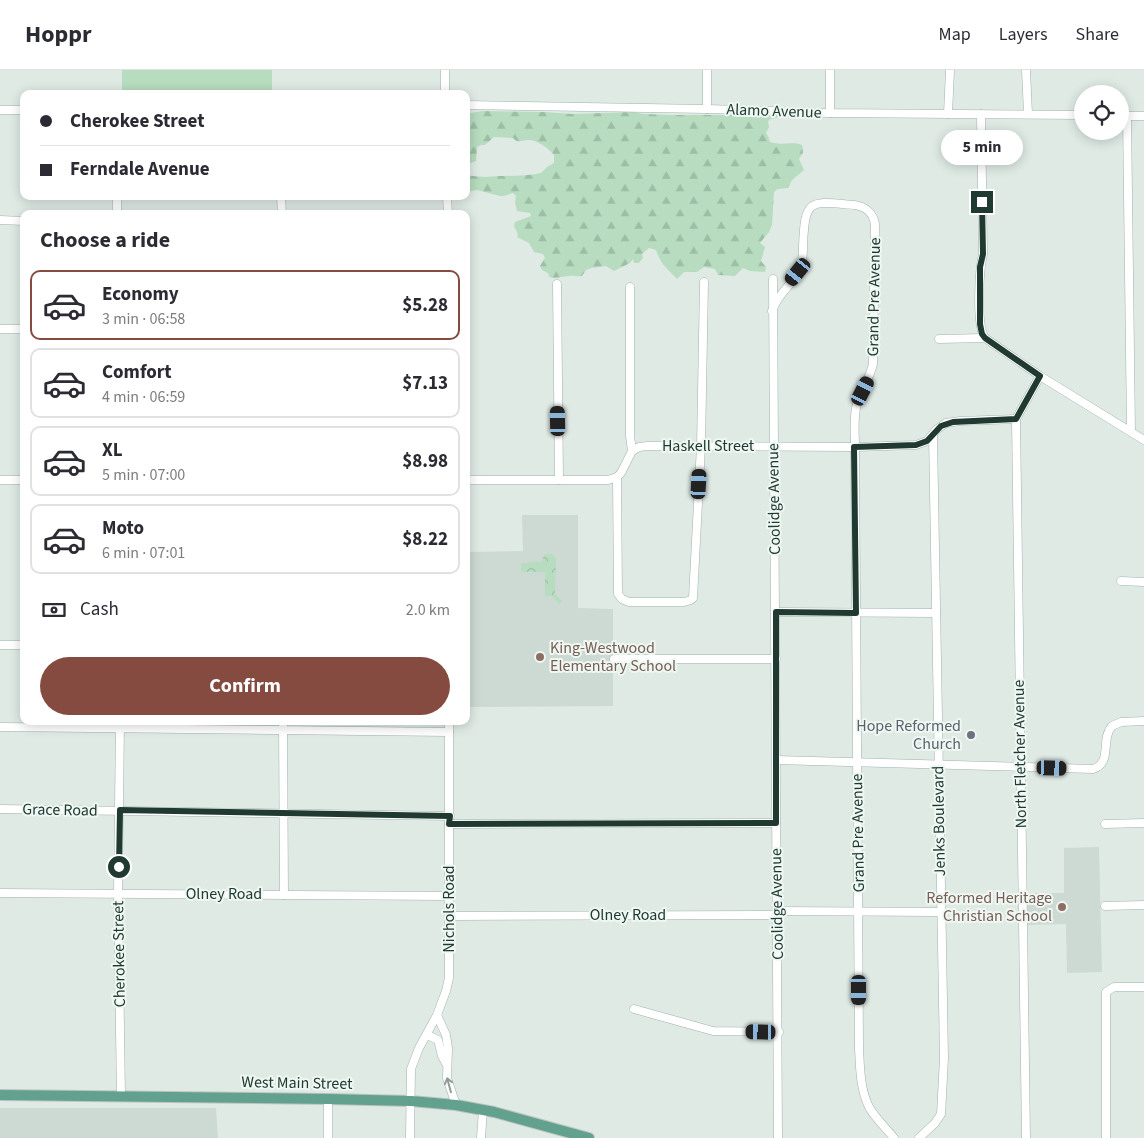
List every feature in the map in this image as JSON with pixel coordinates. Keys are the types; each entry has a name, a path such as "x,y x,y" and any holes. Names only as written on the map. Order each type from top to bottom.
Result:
{"main road":[{"name":"West Main Street","path":"0,1096 411,1101 456,1105 483,1110 524,1119 589,1138"}],"street":[{"path":"445,70 446,90"},
{"path":"706,109 707,70"},
{"path":"830,70 830,113"},
{"path":"948,114 950,70"},
{"path":"1026,70 1028,114"},
{"name":"Alamo Avenue","path":"470,105 830,113 1074,115"},
{"path":"0,110 20,110"},
{"path":"981,114 983,254 980,267 980,324 982,334 1040,376 1144,440"},
{"path":"1129,116 1144,116"},
{"path":"1124,140 1130,431"},
{"name":"Grand Pre Avenue","path":"772,311 777,298 800,268 804,220 809,209 817,204 853,205 863,207 869,212 875,224 873,364 872,372 855,411 854,447 859,1048 865,1098 870,1109 894,1138"},
{"path":"0,220 20,221"},
{"name":"Coolidge Avenue","path":"773,279 779,1032 778,1138"},
{"path":"617,477 617,581 619,596 629,602 688,602 693,598 701,446 704,282"},
{"path":"557,284 559,480"},
{"path":"470,480 608,480 617,477 632,451 630,436 630,286"},
{"path":"0,329 20,329"},
{"path":"939,339 985,338"},
{"name":"North Fletcher Avenue","path":"1026,1138 1016,419 1040,376"},
{"name":"Haskell Street","path":"632,451 643,446 854,447 916,445 927,441 941,426 953,422 1016,419"},
{"name":"Jenks Boulevard","path":"918,1138 935,1123 941,1114 944,1058 933,435"},
{"path":"0,480 20,480"},
{"path":"1121,582 1144,582"},
{"path":"776,612 936,613"},
{"path":"0,645 20,645"},
{"path":"614,659 776,659"},
{"path":"776,760 857,761 1085,770 1097,768 1104,762 1107,734 1112,726 1122,722 1144,721"},
{"path":"0,727 120,725 283,726 449,732"},
{"name":"Cherokee Street","path":"120,725 118,894 121,1097"},
{"name":"Nichols Road","path":"410,1138 410,1076 413,1062 437,1015 449,978 449,725"},
{"path":"283,726 284,895"},
{"name":"Grace Road","path":"0,809 284,812 449,820 776,823"},
{"path":"1105,824 1144,823"},
{"name":"Olney Road","path":"0,893 449,896"},
{"path":"1105,906 1144,905"},
{"name":"Olney Road","path":"449,916 941,912"},
{"path":"1106,1138 1106,992 1114,987 1144,987"},
{"path":"634,1009 707,1030 779,1032"},
{"path":"437,1015 446,1035 448,1048 446,1065 449,1086 456,1105"},
{"path":"427,1034 438,1040 446,1065"},
{"path":"328,1099 328,1138"},
{"path":"481,1138 483,1110"}],"shaded area":[{"name":"King-Westwood Elementary School","path":"522,515 578,515 578,608 613,609 613,706 470,707 470,552 523,551"},
{"name":"Reformed Heritage Christian School","path":"1099,847 1102,972 1067,973 1066,924 1023,925 1022,893 1064,893 1064,848"},
{"path":"0,1108 216,1108 218,1138 0,1138"}],"green space":[{"path":"122,70 272,70 272,90 122,90"},
{"path":"482,111 573,114 634,112 672,115 778,115 780,117 768,121 769,127 766,133 770,142 802,145 803,153 799,159 804,170 792,180 788,188 778,189 774,192 772,225 760,243 765,247 761,261 766,267 765,272 750,271 743,268 735,276 718,275 715,269 704,267 697,272 684,272 677,279 662,263 656,250 649,248 642,254 643,258 639,263 634,263 633,259 630,263 614,271 606,266 586,270 582,276 552,278 540,266 545,258 543,254 534,252 529,243 517,237 518,234 514,226 515,222 531,216 530,213 517,211 516,196 513,193 500,196 477,190 470,191 470,176 486,177 541,173 554,163 554,155 546,147 535,141 518,141 513,138 494,137 485,145 477,147 476,161 470,163 470,113"},
{"path":"545,554 552,554 556,559 555,594 562,601 559,604 552,596 545,596 545,572 521,572 521,563 541,562"}],"place":[{"name":"King-Westwood Elementary School","path":"540,657"},
{"name":"Hope Reformed Church","path":"971,735"},
{"name":"Reformed Heritage Christian School","path":"1062,907"}],"route":[{"path":"119,867 120,810 450,816 449,824 776,823 776,612 856,613 854,447 916,445 927,441 936,430 946,423 1016,419 1040,376 982,334 980,324 980,267 983,254 982,202"}]}
